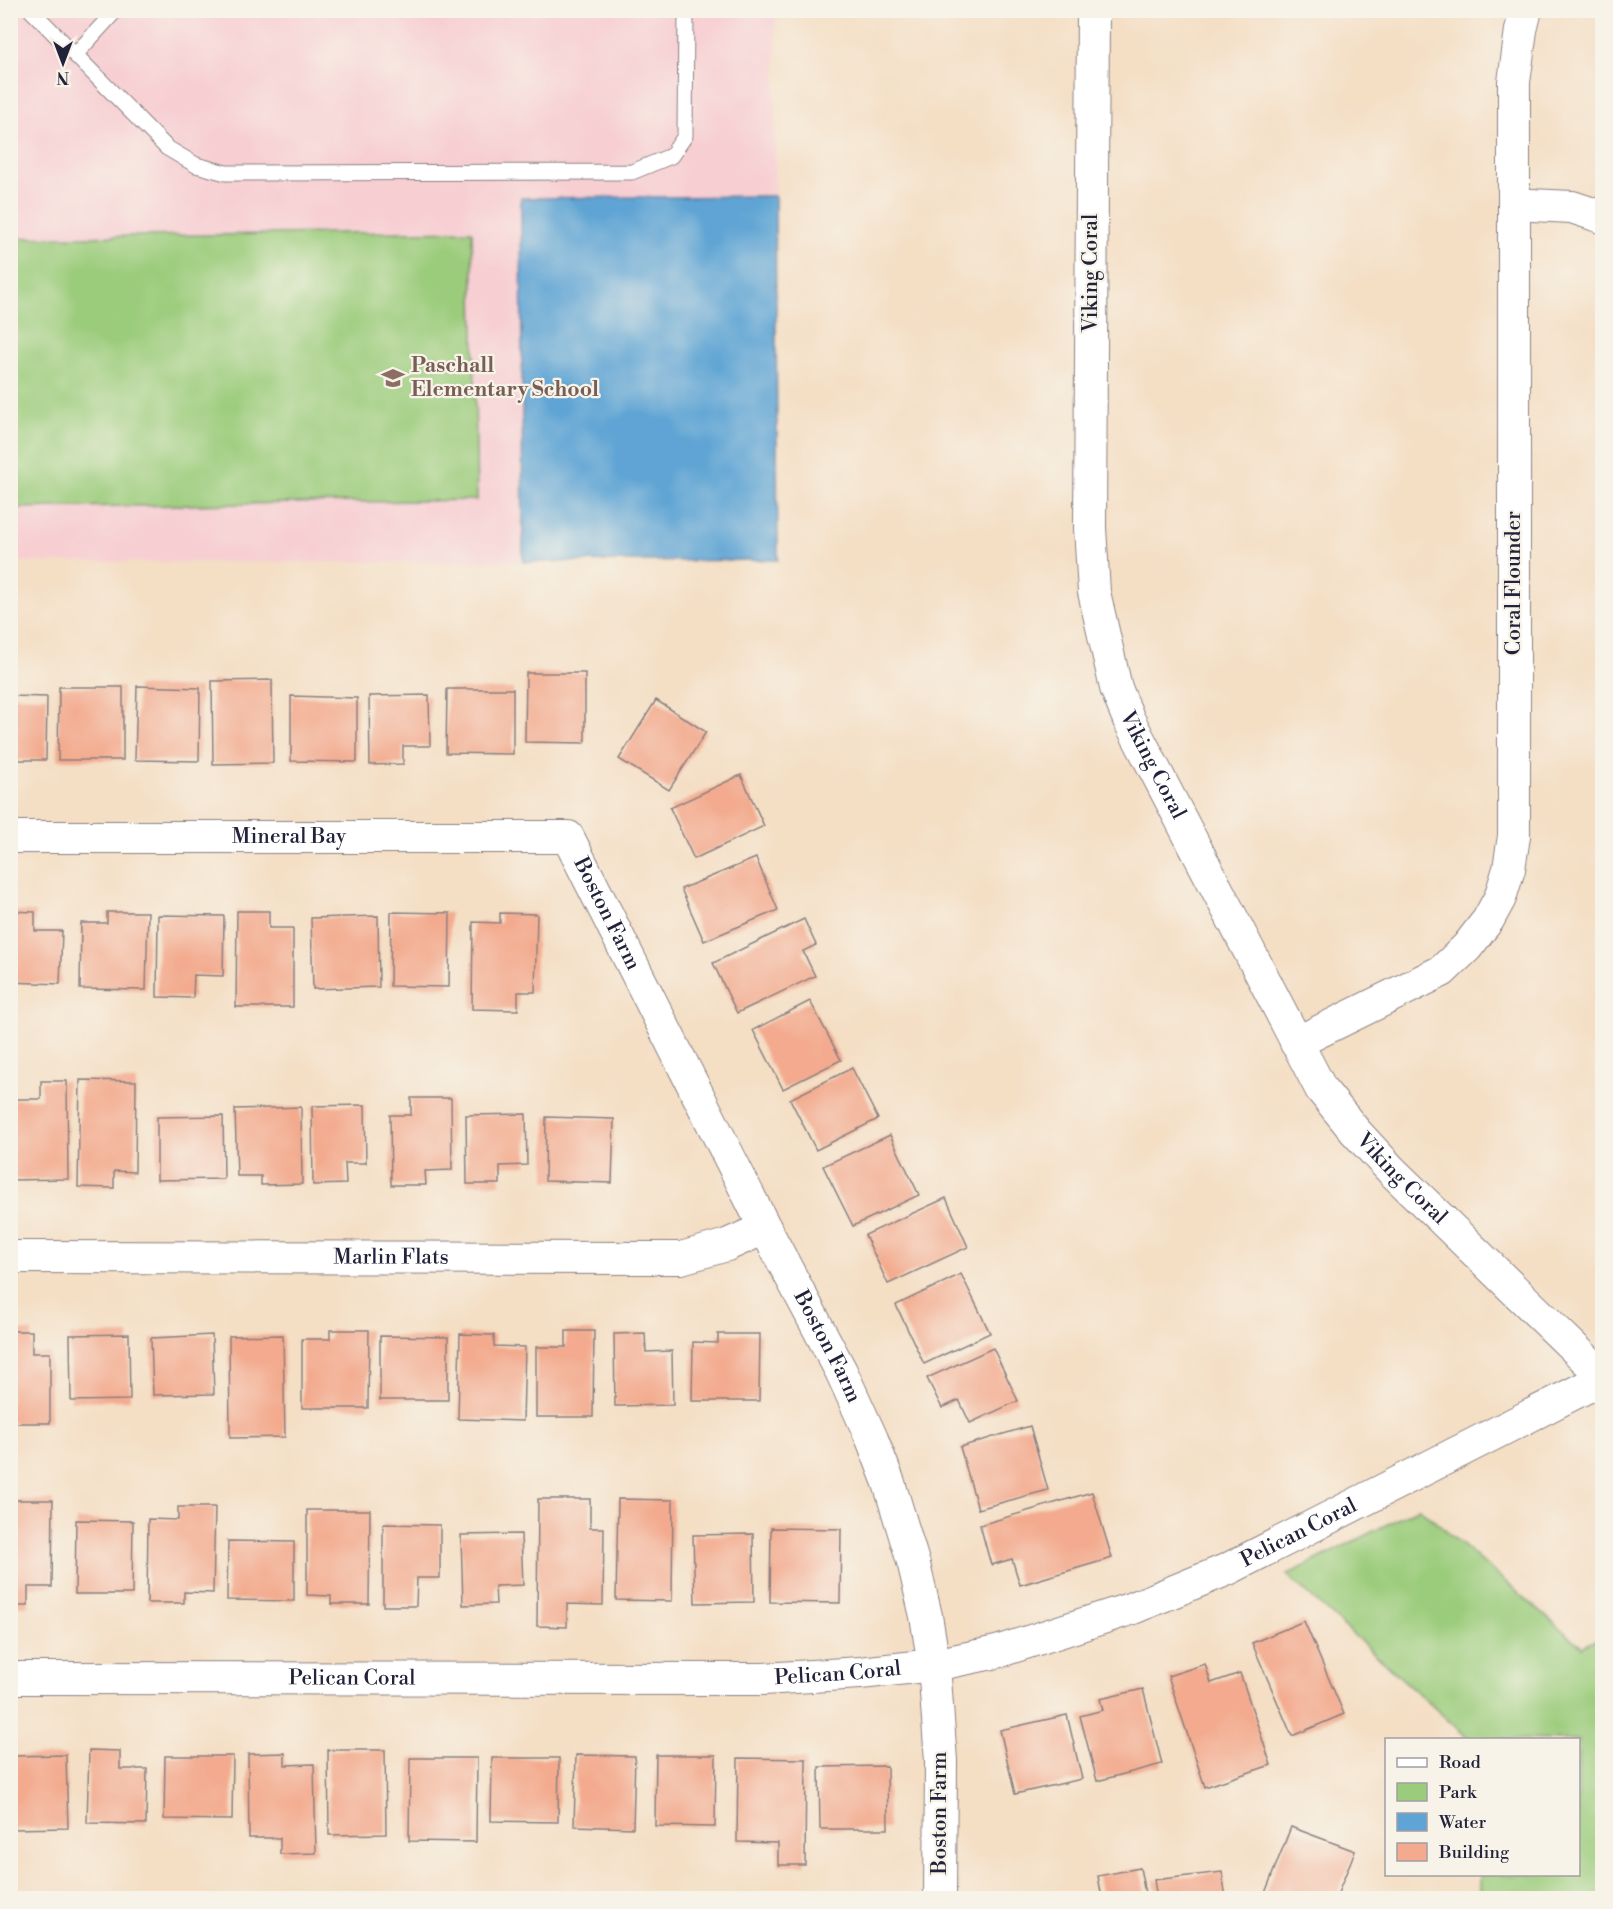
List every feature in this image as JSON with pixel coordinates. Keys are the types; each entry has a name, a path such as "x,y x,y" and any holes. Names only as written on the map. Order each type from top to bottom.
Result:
{"street":[{"name":"Viking Coral","path":"1092,10 1090,528 1094,592 1116,688 1129,720 1321,1089 1392,1171 1602,1377"},
{"name":"Coral Flounder","path":"1296,1043 1442,971 1467,947 1488,920 1500,898 1509,869 1514,836 1514,82 1526,10"},
{"path":"1514,204 1572,207 1602,217"},
{"name":"Mineral Bay","path":"10,837 568,837"},
{"name":"Boston Farm","path":"568,837 765,1228 841,1371 881,1461 914,1565 934,1665 941,1761 940,1899"},
{"name":"Marlin Flats","path":"10,1257 681,1258 727,1245 765,1228"},
{"name":"Pelican Coral","path":"10,1678 763,1679 860,1673 934,1665 997,1652 1063,1632 1132,1608 1227,1569 1602,1377"}],"lane":[{"path":"31,10 167,148 196,165 226,173 632,172 671,156 685,136 686,10"},
{"path":"75,55 116,10"}],"shaded area":[{"name":"Paschall Elementary School","path":"10,11 776,11 778,560 11,562"}],"green space":[{"path":"472,231 477,500 11,508 11,238"},
{"path":"1419,1508 1582,1647 1602,1637 1602,1898 1480,1898 1480,1876 1580,1876 1580,1738 1468,1738 1287,1575"}],"water":[{"path":"775,196 778,560 523,562 521,198"}],"building":[{"path":"526,673 585,673 585,743 525,742"},
{"path":"272,680 273,763 213,764 212,681"},
{"path":"137,686 200,688 199,761 135,760"},
{"path":"59,687 123,687 123,760 58,760"},
{"path":"447,689 513,689 513,754 446,753"},
{"path":"429,695 430,746 403,746 403,764 370,765 369,696"},
{"path":"10,696 47,697 46,760 10,760"},
{"path":"291,696 357,698 357,762 291,761"},
{"path":"656,700 706,732 669,790 619,759"},
{"path":"741,775 764,826 694,859 670,808"},
{"path":"756,858 778,910 704,941 681,889"},
{"path":"10,911 35,912 35,931 62,931 60,984 10,982"},
{"path":"237,911 269,911 269,928 293,928 293,1007 236,1007"},
{"path":"107,912 148,912 146,990 80,989 81,923 107,923"},
{"path":"391,912 450,913 449,987 390,986"},
{"path":"500,913 537,914 535,992 518,992 518,1010 472,1009 473,922 500,923"},
{"path":"158,915 224,916 223,976 194,975 193,998 157,997"},
{"path":"378,916 379,987 313,989 311,918"},
{"path":"804,919 816,945 803,951 815,976 737,1013 713,963"},
{"path":"810,1001 841,1060 783,1089 753,1030"},
{"path":"852,1068 878,1119 816,1150 790,1099"},
{"path":"80,1080 136,1081 135,1172 114,1171 114,1188 78,1187"},
{"path":"41,1081 67,1081 68,1179 10,1180 10,1099 41,1099"},
{"path":"411,1098 451,1098 452,1170 425,1171 426,1185 391,1185 390,1115 411,1115"},
{"path":"365,1105 366,1163 345,1163 346,1184 313,1185 312,1106"},
{"path":"301,1107 302,1184 261,1185 261,1176 237,1176 235,1109"},
{"path":"526,1114 527,1165 500,1166 500,1184 467,1184 466,1115"},
{"path":"223,1116 224,1179 157,1180 157,1117"},
{"path":"546,1117 614,1119 612,1183 545,1181"},
{"path":"890,1135 919,1195 853,1226 823,1166"},
{"path":"946,1198 968,1247 888,1284 865,1235"},
{"path":"961,1274 990,1333 924,1364 896,1305"},
{"path":"330,1330 369,1330 368,1408 302,1408 302,1339 330,1339"},
{"path":"10,1331 32,1331 32,1353 50,1353 50,1423 10,1423"},
{"path":"566,1331 594,1331 593,1417 536,1417 536,1347 566,1347"},
{"path":"645,1333 646,1352 672,1351 673,1405 615,1406 614,1334"},
{"path":"129,1334 130,1400 71,1401 70,1335"},
{"path":"460,1334 494,1335 494,1346 525,1347 523,1421 458,1419"},
{"path":"718,1334 760,1334 759,1401 692,1401 693,1342 718,1343"},
{"path":"212,1335 214,1394 153,1395 151,1338"},
{"path":"283,1335 285,1437 230,1438 229,1336"},
{"path":"380,1336 448,1337 448,1400 380,1400"},
{"path":"993,1348 1018,1401 970,1423 959,1400 942,1408 927,1378"},
{"path":"1030,1426 1048,1490 978,1509 960,1447"},
{"path":"1092,1492 1112,1558 1020,1585 1012,1559 991,1565 980,1525"},
{"path":"538,1499 590,1499 590,1528 604,1528 603,1605 567,1604 567,1627 537,1626"},
{"path":"618,1499 673,1500 672,1601 616,1600"},
{"path":"10,1500 53,1500 52,1587 28,1587 28,1606 10,1606"},
{"path":"178,1507 215,1507 213,1593 184,1592 184,1603 147,1603 148,1519 178,1520"},
{"path":"307,1510 370,1510 369,1604 331,1604 331,1596 307,1595"},
{"path":"76,1520 133,1521 132,1594 75,1594"},
{"path":"383,1524 440,1525 440,1578 417,1578 416,1606 383,1606"},
{"path":"771,1528 841,1529 840,1603 770,1602"},
{"path":"521,1534 523,1585 495,1586 496,1604 463,1605 461,1535"},
{"path":"753,1534 754,1602 695,1603 693,1535"},
{"path":"228,1541 294,1542 294,1601 227,1600"},
{"path":"1304,1621 1344,1714 1292,1736 1252,1643"},
{"path":"1205,1664 1211,1683 1240,1673 1271,1765 1205,1787 1168,1676"},
{"path":"1143,1689 1162,1764 1097,1781 1080,1716 1103,1710 1100,1699"},
{"path":"1067,1715 1082,1779 1015,1794 1000,1730"},
{"path":"89,1750 120,1751 120,1769 147,1769 146,1824 87,1823"},
{"path":"328,1750 385,1750 386,1834 329,1835"},
{"path":"285,1753 285,1765 314,1764 316,1853 280,1854 280,1838 249,1838 248,1754"},
{"path":"66,1755 68,1828 10,1829 10,1756"},
{"path":"576,1755 635,1756 633,1828 574,1826"},
{"path":"656,1755 716,1755 715,1827 655,1826"},
{"path":"165,1756 233,1756 232,1820 164,1819"},
{"path":"410,1758 477,1758 476,1842 409,1841"},
{"path":"492,1758 559,1758 558,1822 491,1821"},
{"path":"738,1758 806,1759 805,1865 778,1865 778,1843 737,1842"},
{"path":"887,1766 888,1829 820,1829 819,1767"},
{"path":"1291,1827 1355,1851 1336,1898 1263,1898"},
{"path":"1140,1868 1146,1898 1102,1898 1098,1876"},
{"path":"1222,1872 1226,1898 1157,1898 1154,1880"}],"place":[{"name":"Paschall Elementary School","path":"393,378"}]}
